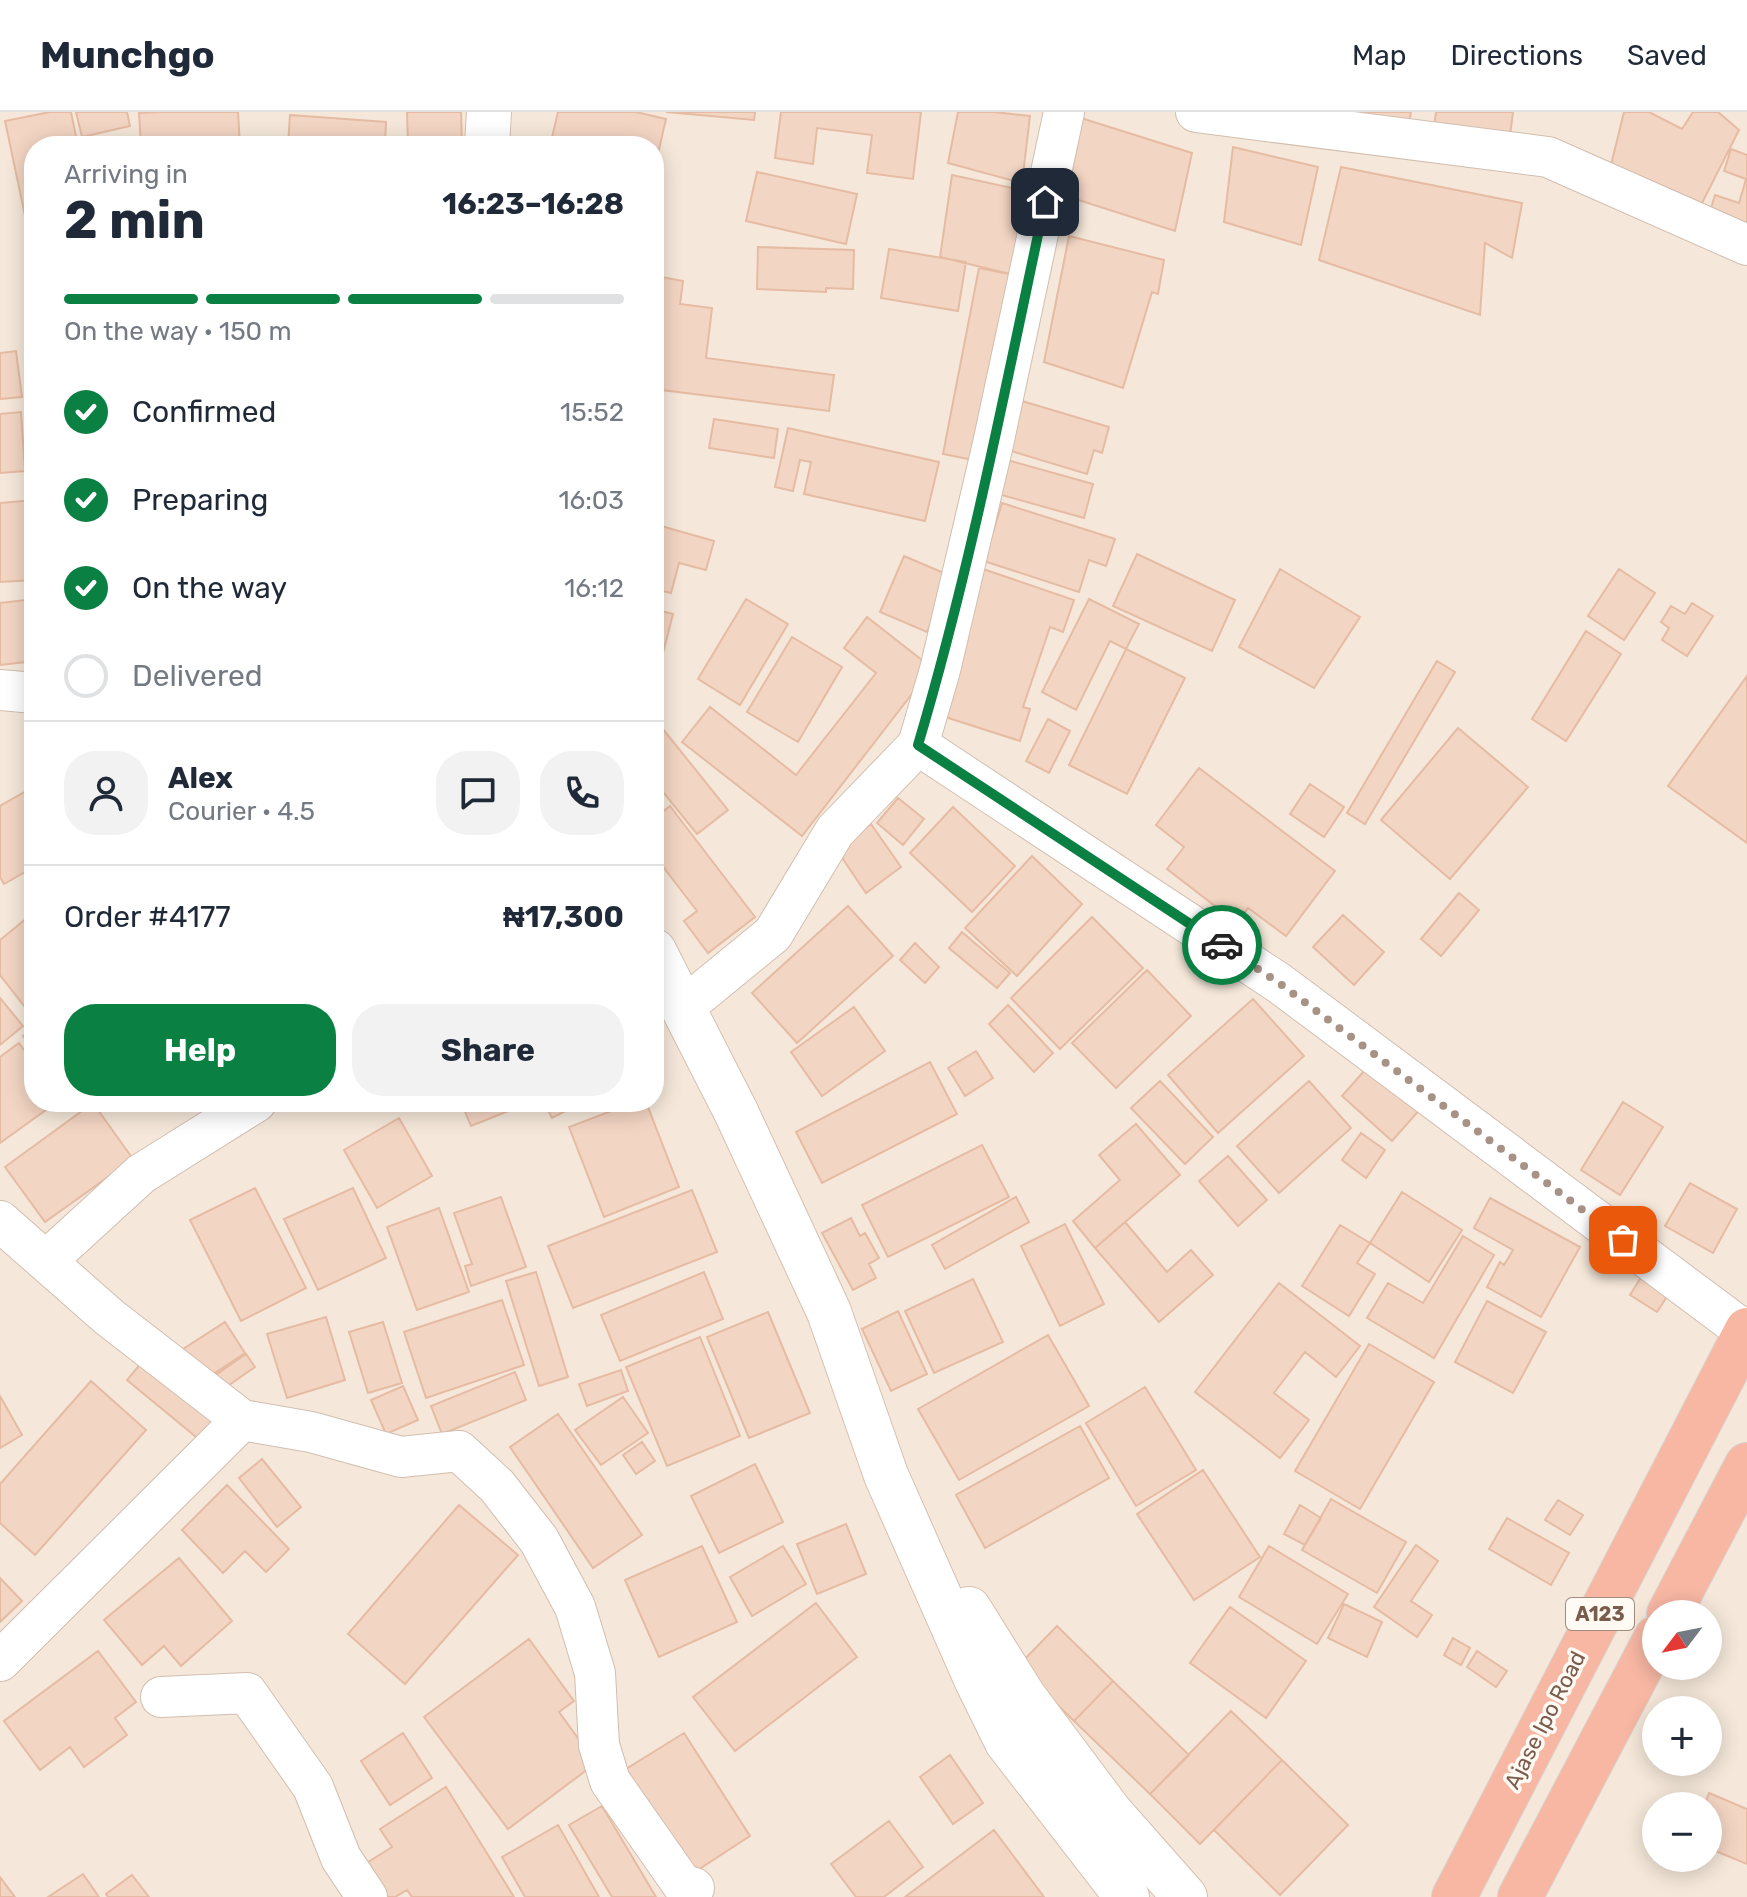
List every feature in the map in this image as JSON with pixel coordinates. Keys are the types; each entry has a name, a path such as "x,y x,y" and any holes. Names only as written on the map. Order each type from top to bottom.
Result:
{"highway":[{"name":"Ajase Ipo Road","path":"1454,1897 1747,1331"},
{"path":"1676,1600 1747,1465"},
{"name":"A123","path":"1520,1897 1642,1665"}],"street":[{"path":"488,136 489,112"},
{"path":"684,1007 773,934 835,831 918,745 940,670 993,444 1064,112"},
{"path":"1196,112 1548,157 1747,245"},
{"path":"0,690 24,692"},
{"path":"918,745 1279,983 1747,1331"},
{"path":"664,970 743,1127 829,1312 886,1475 1007,1742 1127,1897"},
{"path":"47,1260 141,1174 240,1112"},
{"path":"0,1221 109,1317 242,1420 311,1432 401,1457 459,1451 497,1486 539,1540 575,1607 595,1673 599,1745 610,1781 682,1884 694,1888"},
{"path":"0,1661 242,1420"},
{"path":"886,1475 1024,1697 1110,1812 1185,1897"},
{"path":"161,1697 247,1693 313,1787 341,1858 367,1897"}],"shaded area":[{"path":"0,112 1747,112 1747,1897 0,1897"}],"building":[{"path":"50,112 71,112 76,136 24,136 24,211 5,121"},
{"path":"76,112 127,112 130,126 82,136"},
{"path":"238,112 239,136 140,136 139,113"},
{"path":"407,112 461,112 462,136 408,136"},
{"path":"558,112 636,112 666,119 662,136 552,136"},
{"path":"666,112 755,112 754,120"},
{"path":"781,112 921,112 913,179 867,173 872,135 817,128 813,164 775,158"},
{"path":"958,112 1030,116 1022,183 948,163"},
{"path":"1353,112 1411,112 1409,124"},
{"path":"1436,112 1513,112 1509,144 1434,128"},
{"path":"1624,112 1649,112 1682,129 1693,112 1718,112 1739,130 1696,215 1609,173"},
{"path":"290,115 386,122 385,136 289,136"},
{"path":"1081,118 1192,153 1175,231 1063,195"},
{"path":"1233,147 1318,167 1301,245 1224,222"},
{"path":"1731,149 1747,155 1747,239 1707,221 1715,195 1739,203 1746,179 1724,171"},
{"path":"1341,167 1522,203 1512,258 1485,243 1480,315 1319,260"},
{"path":"757,172 857,194 846,244 746,221"},
{"path":"952,175 1031,192 1014,275 940,257"},
{"path":"1069,236 1164,260 1158,294 1152,292 1123,388 1044,362"},
{"path":"758,247 854,250 853,289 826,288 826,292 757,289"},
{"path":"889,249 966,262 958,311 881,298"},
{"path":"979,268 1014,275 978,461 943,454"},
{"path":"664,277 683,281 680,304 712,308 706,358 834,375 829,411 664,390"},
{"path":"16,351 22,397 0,399 0,353"},
{"path":"1022,401 1109,427 1102,453 1094,450 1087,474 1008,450"},
{"path":"21,412 24,471 0,473 0,414"},
{"path":"714,419 778,429 774,458 709,448"},
{"path":"788,428 939,462 925,521 804,494 811,462 800,460 793,491 775,487"},
{"path":"1007,460 1093,484 1084,518 998,494"},
{"path":"24,501 24,581 0,582 0,503"},
{"path":"1002,503 1115,539 1106,566 1089,560 1079,592 984,561"},
{"path":"664,527 714,541 706,570 679,563 671,593 664,591"},
{"path":"1137,554 1235,600 1212,651 1113,606"},
{"path":"904,556 951,576 927,632 880,612"},
{"path":"983,569 1074,600 1063,632 1050,627 1023,707 1030,709 1020,741 936,714"},
{"path":"1280,569 1360,617 1314,688 1239,647"},
{"path":"1619,569 1655,593 1624,640 1588,616"},
{"path":"746,599 788,624 740,705 698,679"},
{"path":"1089,599 1139,624 1126,649 1110,641 1076,710 1042,692"},
{"path":"24,600 24,662 0,665 0,603"},
{"path":"1692,603 1713,616 1687,656 1662,640 1669,628 1661,622 1671,606 1685,614"},
{"path":"664,612 673,614 664,649"},
{"path":"867,617 932,668 802,836 682,742 710,707 796,775 876,673 844,648"},
{"path":"1586,631 1621,654 1566,741 1532,719"},
{"path":"792,637 842,667 798,742 747,712"},
{"path":"1126,649 1185,678 1127,794 1069,765"},
{"path":"1437,661 1455,672 1365,824 1347,813"},
{"path":"1747,676 1747,843 1668,786"},
{"path":"1048,719 1070,731 1049,773 1026,761"},
{"path":"1458,728 1528,787 1450,879 1381,820"},
{"path":"664,730 728,810 697,834 664,793"},
{"path":"1199,768 1335,871 1286,936 1248,908 1237,923 1167,869 1184,847 1156,825"},
{"path":"1310,784 1344,807 1324,837 1290,814"},
{"path":"24,792 24,873 4,884 0,877 0,806"},
{"path":"898,798 924,819 903,845 877,823"},
{"path":"670,806 755,917 708,953 684,921 697,911 664,868 664,811"},
{"path":"953,807 1015,866 972,912 910,853"},
{"path":"871,824 901,867 866,893 836,849"},
{"path":"1032,856 1082,904 1017,976 965,928"},
{"path":"1459,893 1479,910 1441,956 1421,939"},
{"path":"848,906 893,956 797,1043 752,993"},
{"path":"1343,915 1384,952 1354,985 1313,947"},
{"path":"1092,917 1143,968 1060,1049 1011,998"},
{"path":"24,920 24,1006 0,975 0,940"},
{"path":"962,932 1010,973 997,988 949,948"},
{"path":"915,943 939,967 925,983 900,960"},
{"path":"1147,970 1191,1016 1116,1088 1072,1043"},
{"path":"0,998 23,1026 0,1045"},
{"path":"1253,999 1304,1056 1218,1133 1168,1075"},
{"path":"1008,1005 1053,1053 1034,1072 989,1024"},
{"path":"854,1007 885,1051 822,1096 791,1052"},
{"path":"19,1043 24,1050 24,1112 43,1112 0,1143 0,1057"},
{"path":"976,1051 993,1078 965,1096 948,1068"},
{"path":"930,1062 957,1114 822,1183 796,1132"},
{"path":"1372,1062 1422,1107 1392,1141 1342,1096"},
{"path":"1160,1081 1213,1137 1185,1164 1131,1108"},
{"path":"1309,1081 1351,1128 1279,1193 1237,1146"},
{"path":"1623,1102 1663,1127 1620,1195 1581,1170"},
{"path":"81,1112 99,1112 133,1159 45,1222 5,1167"},
{"path":"465,1112 506,1112 471,1126"},
{"path":"549,1112 564,1112 552,1118"},
{"path":"609,1112 650,1112 679,1187 604,1217 569,1127"},
{"path":"399,1118 432,1176 377,1208 344,1150"},
{"path":"1136,1124 1180,1175 1095,1248 1073,1221 1120,1180 1099,1155"},
{"path":"1361,1133 1385,1150 1366,1178 1342,1160"},
{"path":"982,1145 1009,1197 888,1257 862,1205"},
{"path":"1228,1156 1267,1200 1238,1226 1199,1181"},
{"path":"1690,1183 1737,1209 1713,1253 1665,1226"},
{"path":"255,1188 306,1288 241,1321 190,1220"},
{"path":"353,1188 386,1258 318,1290 284,1219"},
{"path":"692,1190 717,1252 573,1308 548,1246"},
{"path":"1402,1192 1462,1230 1429,1282 1370,1243"},
{"path":"501,1197 526,1267 471,1286 465,1266 472,1264 454,1213"},
{"path":"1016,1197 1029,1222 945,1269 932,1245"},
{"path":"1490,1198 1580,1247 1541,1317 1487,1287 1500,1262 1504,1265 1513,1250 1474,1228"},
{"path":"439,1208 469,1292 417,1310 387,1227"},
{"path":"851,1218 860,1236 865,1233 879,1258 869,1264 876,1278 853,1290 822,1233"},
{"path":"1125,1222 1167,1272 1191,1250 1213,1275 1159,1322 1095,1248"},
{"path":"1065,1224 1104,1304 1060,1326 1021,1246"},
{"path":"1340,1225 1370,1243 1357,1263 1375,1274 1349,1316 1302,1286"},
{"path":"1463,1236 1494,1255 1434,1358 1367,1318 1388,1283 1423,1303"},
{"path":"1645,1271 1672,1289 1657,1312 1630,1295"},
{"path":"536,1272 568,1377 539,1386 506,1281"},
{"path":"704,1272 723,1319 620,1361 601,1315"},
{"path":"973,1279 1003,1342 934,1373 905,1311"},
{"path":"1279,1283 1360,1346 1336,1377 1305,1352 1274,1393 1309,1420 1280,1458 1195,1392"},
{"path":"502,1300 524,1365 426,1398 404,1332"},
{"path":"1487,1301 1546,1332 1513,1393 1455,1362"},
{"path":"898,1311 927,1374 891,1391 862,1329"},
{"path":"768,1312 810,1413 749,1438 707,1337"},
{"path":"326,1317 345,1380 287,1398 267,1334"},
{"path":"225,1322 245,1353 201,1382 180,1351"},
{"path":"383,1322 402,1383 368,1393 349,1332"},
{"path":"1048,1335 1089,1406 959,1480 918,1409"},
{"path":"700,1337 740,1436 667,1466 626,1367"},
{"path":"1369,1344 1434,1382 1360,1509 1295,1471"},
{"path":"246,1354 255,1367 216,1394 207,1381"},
{"path":"142,1362 216,1423 201,1441 127,1380"},
{"path":"621,1370 628,1391 587,1406 579,1384"},
{"path":"515,1372 526,1400 442,1434 431,1406"},
{"path":"91,1381 146,1430 35,1555 0,1523 0,1484"},
{"path":"403,1386 418,1420 386,1434 371,1400"},
{"path":"1145,1387 1196,1470 1136,1506 1086,1423"},
{"path":"0,1396 22,1435 0,1448"},
{"path":"623,1397 648,1433 601,1465 575,1430"},
{"path":"558,1414 642,1535 593,1568 510,1447"},
{"path":"1080,1426 1109,1478 985,1548 956,1495"},
{"path":"642,1442 655,1461 636,1474 623,1455"},
{"path":"262,1459 301,1507 277,1527 239,1478"},
{"path":"755,1464 783,1522 719,1553 691,1496"},
{"path":"1203,1470 1260,1557 1194,1600 1137,1514"},
{"path":"227,1485 289,1549 266,1572 245,1551 223,1573 182,1530"},
{"path":"1331,1499 1406,1542 1377,1593 1302,1550"},
{"path":"1558,1500 1583,1515 1570,1535 1545,1520"},
{"path":"459,1505 518,1555 405,1684 348,1634"},
{"path":"1300,1505 1321,1518 1305,1545 1284,1534"},
{"path":"1507,1518 1569,1553 1551,1585 1489,1549"},
{"path":"846,1524 866,1574 817,1594 797,1544"},
{"path":"1416,1545 1438,1561 1411,1601 1432,1615 1417,1637 1374,1607"},
{"path":"702,1546 737,1622 659,1657 625,1580"},
{"path":"783,1546 806,1584 752,1616 730,1577"},
{"path":"1269,1546 1348,1594 1317,1644 1239,1597"},
{"path":"179,1558 232,1621 181,1666 164,1646 142,1665 104,1620"},
{"path":"0,1578 22,1601 0,1622"},
{"path":"816,1603 857,1657 735,1751 693,1697"},
{"path":"1344,1604 1382,1622 1367,1657 1328,1638"},
{"path":"1230,1607 1306,1661 1266,1718 1190,1663"},
{"path":"1057,1626 1113,1681 1074,1721 1018,1666"},
{"path":"1453,1638 1470,1648 1461,1665 1444,1655"},
{"path":"529,1639 574,1701 559,1712 596,1763 508,1829 424,1717"},
{"path":"98,1651 136,1702 115,1718 127,1735 84,1767 70,1747 40,1770 4,1721"},
{"path":"1477,1651 1507,1671 1496,1687 1467,1667"},
{"path":"1113,1681 1189,1755 1150,1794 1074,1721"},
{"path":"1231,1711 1282,1760 1200,1844 1150,1794"},
{"path":"403,1733 432,1778 390,1805 361,1761"},
{"path":"684,1733 750,1836 693,1873 626,1769"},
{"path":"950,1755 983,1803 953,1824 920,1777"},
{"path":"1282,1760 1348,1825 1280,1895 1214,1830"},
{"path":"446,1787 514,1897 412,1897 407,1890 395,1897 386,1897 365,1864 392,1847 380,1829"},
{"path":"1722,1798 1747,1809 1747,1864 1722,1854"},
{"path":"602,1806 656,1897 612,1897 569,1825"},
{"path":"889,1821 923,1867 884,1897 856,1897 831,1864"},
{"path":"558,1825 599,1897 525,1897 502,1857"},
{"path":"994,1830 1044,1897 905,1897"},
{"path":"83,1874 99,1897 48,1897"},
{"path":"132,1875 149,1897 108,1897 106,1894"},
{"path":"0,1877 15,1897 0,1897"}],"way so far":[{"path":"1222,945 1279,983 1623,1240"}],"route":[{"path":"1045,202 980,500 940,670 918,745 1222,945"}]}
